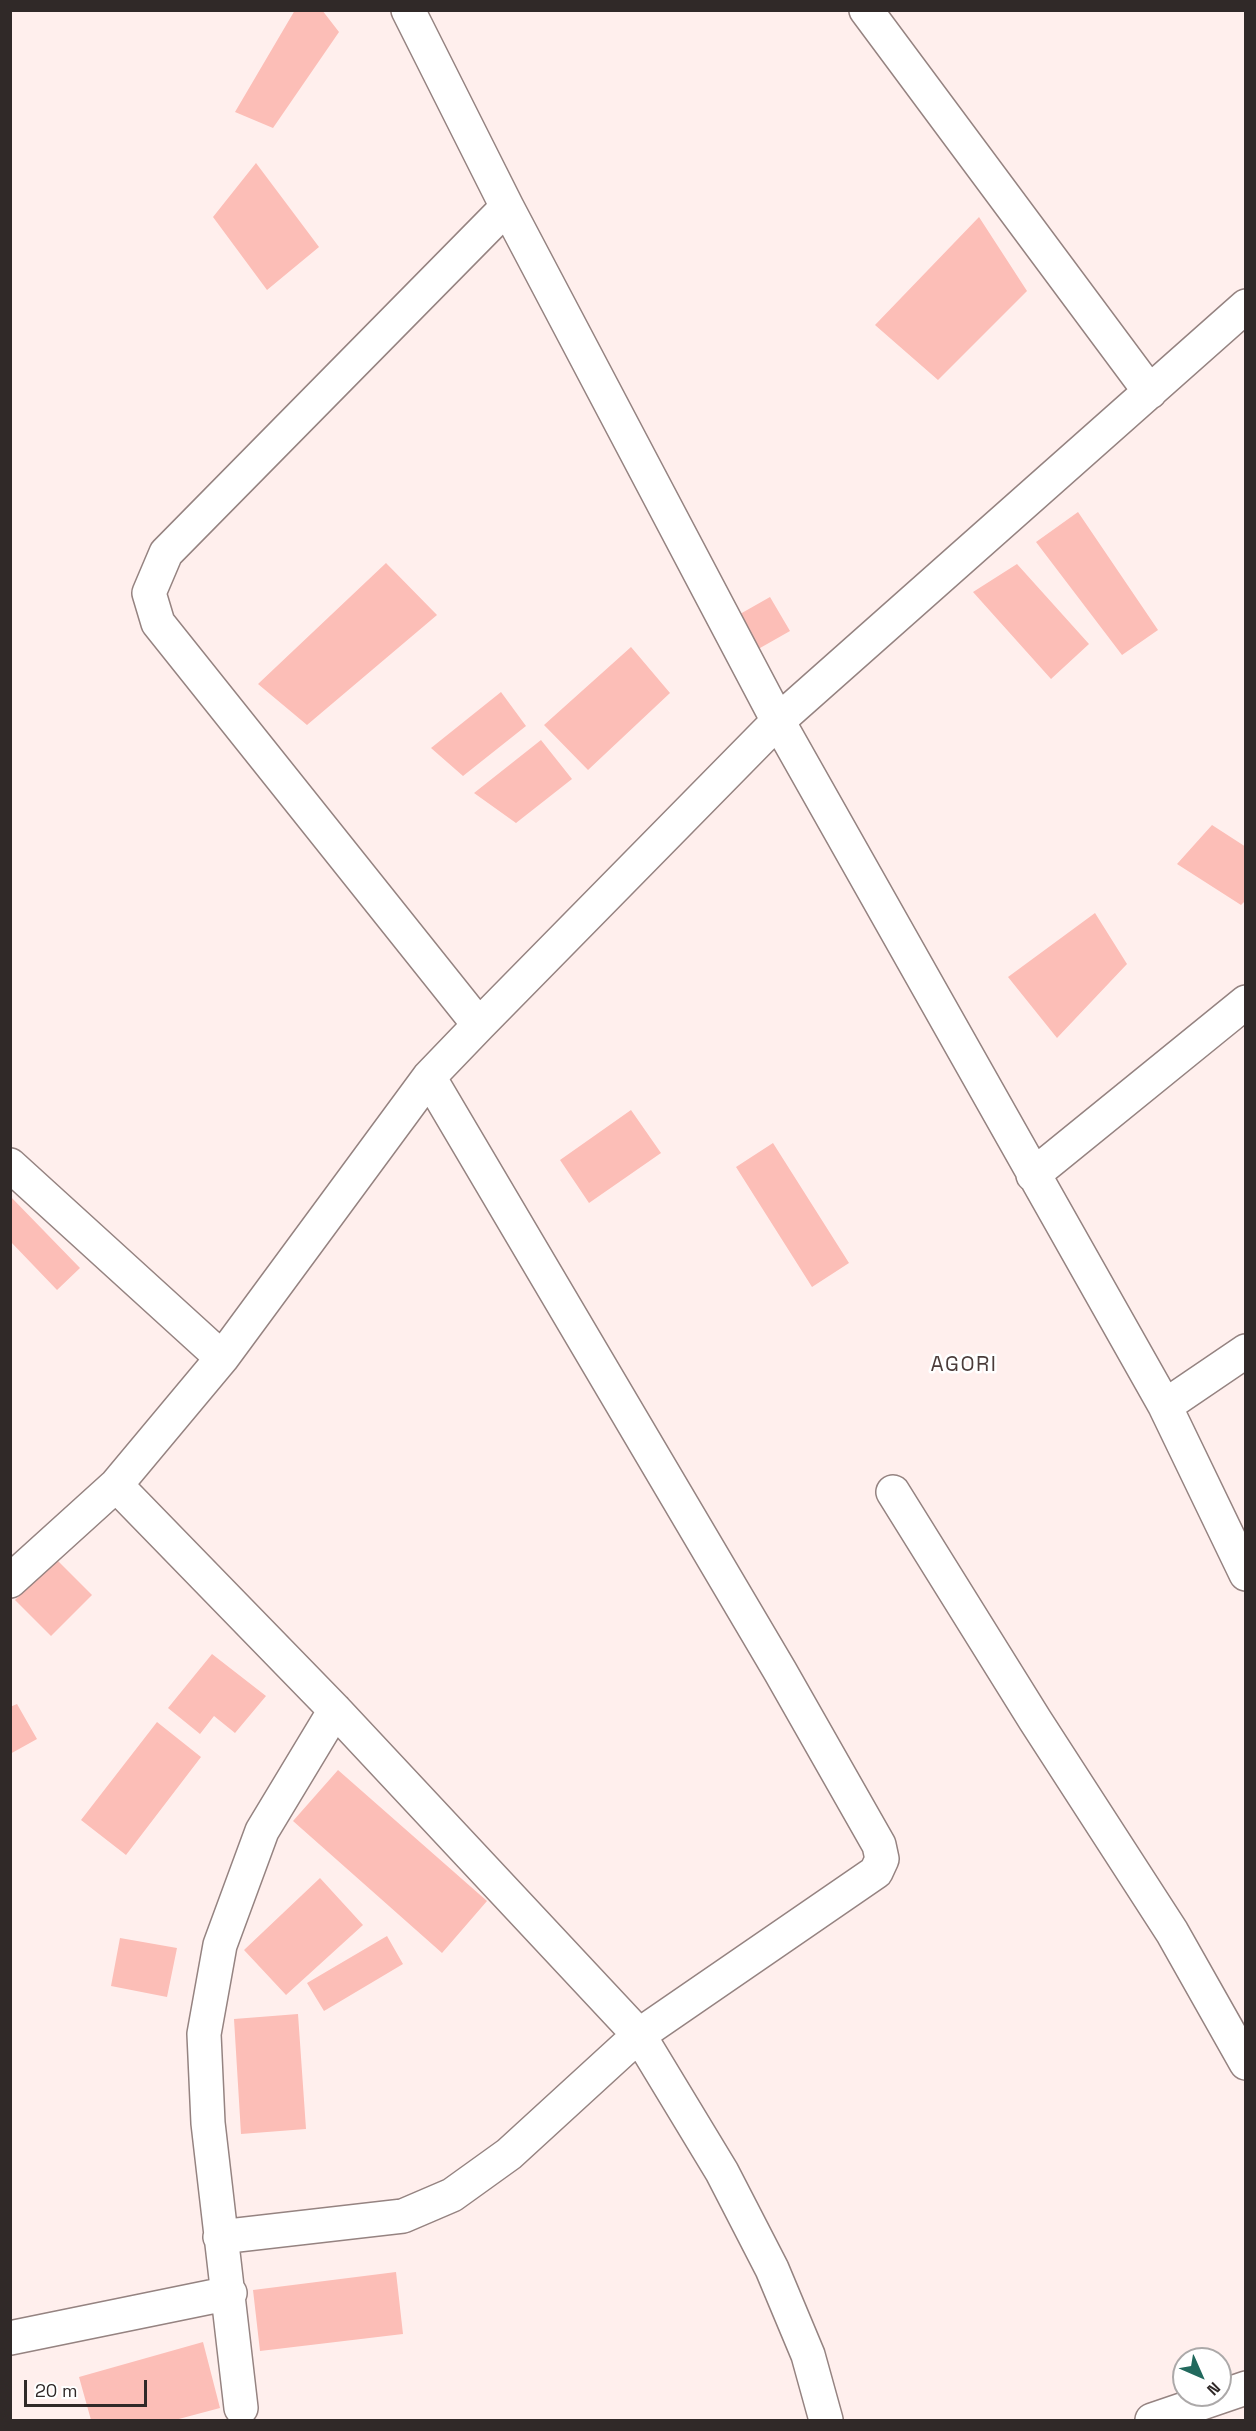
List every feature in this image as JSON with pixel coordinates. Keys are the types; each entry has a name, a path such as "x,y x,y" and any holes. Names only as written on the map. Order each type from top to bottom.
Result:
{"street":[{"path":"408,10 507,207 778,721 1165,1406 1245,1574"},
{"path":"866,10 1149,392"},
{"path":"479,1025 158,623 149,593 166,553 507,207"},
{"path":"10,1581 116,1485 222,1358 429,1077 479,1025 778,721 1245,306"},
{"path":"1033,1175 1245,1002"},
{"path":"220,2237 403,2216 452,2195 509,2154 639,2035 876,1872 882,1859 879,1845 780,1671 429,1077"},
{"path":"10,1165 222,1358"},
{"path":"1165,1406 1245,1351"},
{"path":"116,1485 335,1710 639,2035 722,2172 772,2269 808,2355 826,2421"},
{"path":"892,1492 1172,1932 1245,2064"},
{"path":"241,2408 230,2293 220,2237 208,2123 204,2034 220,1945 262,1831 335,1710"},
{"path":"10,2332 11,2338 230,2293"},
{"path":"1152,2421 1245,2388"}],"building":[{"path":"295,10 322,10 339,32 273,128 235,112"},
{"path":"256,163 319,247 267,290 213,217"},
{"path":"979,217 1027,291 938,380 875,325"},
{"path":"1078,512 1158,630 1122,655 1036,542"},
{"path":"386,563 437,615 307,725 258,684"},
{"path":"1017,564 1089,644 1051,679 973,592"},
{"path":"770,597 790,631 753,652 733,618"},
{"path":"631,647 670,693 588,770 544,725"},
{"path":"501,692 526,726 463,776 431,748"},
{"path":"541,740 572,779 516,823 474,793"},
{"path":"1212,825 1246,847 1246,900 1241,905 1177,864"},
{"path":"1095,913 1127,964 1057,1038 1008,977"},
{"path":"631,1110 661,1153 589,1203 560,1160"},
{"path":"773,1143 849,1263 812,1287 736,1167"},
{"path":"10,1196 80,1268 57,1290 10,1241"},
{"path":"56,1559 92,1595 51,1636 15,1600"},
{"path":"212,1654 266,1696 235,1733 214,1716 200,1734 168,1708"},
{"path":"17,1704 37,1739 10,1754 10,1707"},
{"path":"157,1722 201,1757 126,1855 81,1820"},
{"path":"338,1770 487,1901 442,1953 293,1821"},
{"path":"320,1878 363,1925 286,1995 244,1950"},
{"path":"387,1936 403,1964 324,2011 307,1983"},
{"path":"120,1938 177,1948 167,1997 111,1986"},
{"path":"298,2014 306,2129 241,2134 234,2019"},
{"path":"396,2272 403,2334 260,2351 253,2290"},
{"path":"203,2342 220,2408 175,2420 91,2420 79,2377"}],"district":[{"name":"AGORI","path":"964,1365"}]}
